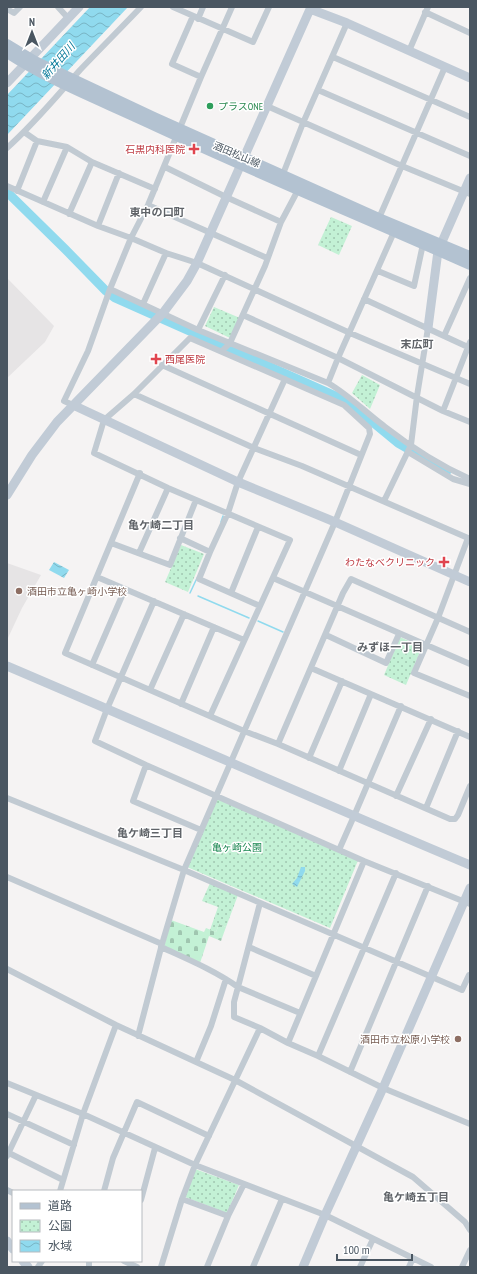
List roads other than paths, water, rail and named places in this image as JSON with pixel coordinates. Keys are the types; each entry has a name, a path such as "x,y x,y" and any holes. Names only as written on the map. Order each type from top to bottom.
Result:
{"main road":[{"name":"酒田松山線","path":"7,44 30,63"},
{"name":"酒田松山線","path":"7,53 242,161 298,190 423,244 470,256"},
{"name":"酒田松山線","path":"242,161 283,174 439,247 470,265"}],"street":[{"path":"7,9 14,13 20,7"},
{"path":"58,7 68,18"},
{"path":"7,83 30,63 78,7"},
{"path":"7,148 24,132 67,81 141,7"},
{"path":"173,7 223,30 254,42 269,7"},
{"path":"201,77 172,64 196,17 203,7"},
{"path":"232,7 201,77 165,167 131,238 88,351 64,401 238,482 335,522 470,582"},
{"path":"7,495 32,455 57,422 163,313 187,281 197,263 310,8 470,78"},
{"path":"409,51 427,10 470,33"},
{"path":"283,174 303,123 347,23"},
{"path":"332,57 470,117"},
{"path":"379,218 445,67"},
{"path":"318,90 470,156"},
{"path":"267,106 303,123 467,193"},
{"path":"24,132 37,141 67,147 92,162 155,189"},
{"path":"17,191 37,141"},
{"path":"44,202 67,147"},
{"path":"69,214 92,162"},
{"path":"165,167 281,222"},
{"path":"98,226 119,173"},
{"path":"384,501 411,445 439,247 467,193 470,178"},
{"path":"8,186 98,226 166,253 197,263 350,333 470,384"},
{"path":"222,352 230,343 265,266 281,222 298,190"},
{"path":"148,205 267,258"},
{"path":"328,383 394,232"},
{"path":"378,271 414,286 423,244"},
{"path":"143,304 166,253"},
{"path":"198,330 225,275"},
{"path":"444,336 470,278"},
{"path":"110,290 198,330 328,383 341,391 385,427 432,460 470,479"},
{"path":"364,299 469,346 443,411"},
{"path":"243,315 338,358 417,396 443,411 470,422"},
{"path":"138,1036 161,946 184,870 335,522 370,434 369,428 344,405 190,338 134,394 104,420 94,453 140,473 168,488 290,540 210,716"},
{"path":"162,365 361,455"},
{"path":"260,606 199,579 228,513 238,482 285,379"},
{"path":"134,394 254,448 302,466 468,538 438,618 414,673 470,696"},
{"path":"408,452 453,478 470,484"},
{"path":"140,473 65,653 450,819 455,819 458,815 470,786"},
{"path":"139,553 168,488"},
{"path":"111,542 170,565 196,500"},
{"path":"230,592 258,526"},
{"path":"180,538 210,552"},
{"path":"97,577 244,640"},
{"path":"272,578 470,664"},
{"path":"278,744 351,579 470,632"},
{"path":"92,665 125,589"},
{"path":"154,601 120,677 95,741 364,861 467,902"},
{"path":"150,690 184,614"},
{"path":"181,704 214,627"},
{"path":"326,635 386,663 399,634"},
{"path":"7,666 470,865"},
{"path":"311,668 470,737"},
{"path":"309,758 342,681"},
{"path":"339,771 371,694"},
{"path":"339,850 401,706"},
{"path":"396,796 431,719"},
{"path":"426,808 458,731"},
{"path":"146,765 133,801 201,830"},
{"path":"7,798 184,870 462,990 470,975"},
{"path":"288,1044 364,861"},
{"path":"318,1056 396,874"},
{"path":"7,877 161,946 226,979 238,987 300,1013"},
{"path":"350,1072 428,886"},
{"path":"303,1267 325,1215 467,902 470,888"},
{"path":"260,903 234,1002 234,1017 260,1028 288,1044 318,1056 383,1088 470,1124"},
{"path":"249,947 316,976"},
{"path":"7,969 138,1036 236,1080 413,1177 464,1222 470,1230"},
{"path":"196,1062 226,979"},
{"path":"60,1190 83,1114 116,1025"},
{"path":"161,1267 182,1199 195,1165 260,1028"},
{"path":"7,1083 83,1114 195,1165 325,1215 432,1267"},
{"path":"36,1095 8,1154 64,1180"},
{"path":"104,1190 113,1158 137,1102 208,1136"},
{"path":"7,1114 74,1145"},
{"path":"142,1197 156,1148"},
{"path":"207,1267 228,1216 244,1184"},
{"path":"182,1199 228,1216"},
{"path":"253,1267 282,1199"},
{"path":"360,1267 373,1239"},
{"path":"462,1267 470,1250"},
{"path":"409,1267 413,1258"},
{"path":"126,1262 137,1267"}],"water":[{"name":"新井田川","path":"90,7 128,7 7,135 7,95"},
{"path":"54,562 69,570 64,578 49,570"},
{"path":"301,867 305,867 305,871 297,887 292,884 297,878"}],"waterway":[{"path":"7,192 106,291 115,298 347,401 398,443 447,471"},
{"path":"221,522 223,516"},
{"path":"190,593 197,578"},
{"path":"198,596 249,618"},
{"path":"258,621 283,632"}],"place":[{"name":"プラスONE","path":"210,106"},
{"name":"石黒内科医院","path":"194,149"},
{"name":"西尾医院","path":"156,359"},
{"name":"わたなべクリニック","path":"444,562"},
{"name":"酒田市立亀ヶ崎小学校","path":"19,591"},
{"name":"酒田市立松原小学校","path":"458,1039"}],"district":[{"name":"東中の口町","path":"157,212"},
{"name":"末広町","path":"417,344"},
{"name":"亀ケ崎二丁目","path":"161,525"},
{"name":"みずほ一丁目","path":"390,647"},
{"name":"亀ケ崎三丁目","path":"150,833"},
{"name":"亀ケ崎五丁目","path":"416,1197"}],"park label":[{"name":"亀ヶ崎公園","path":"237,847"}]}
